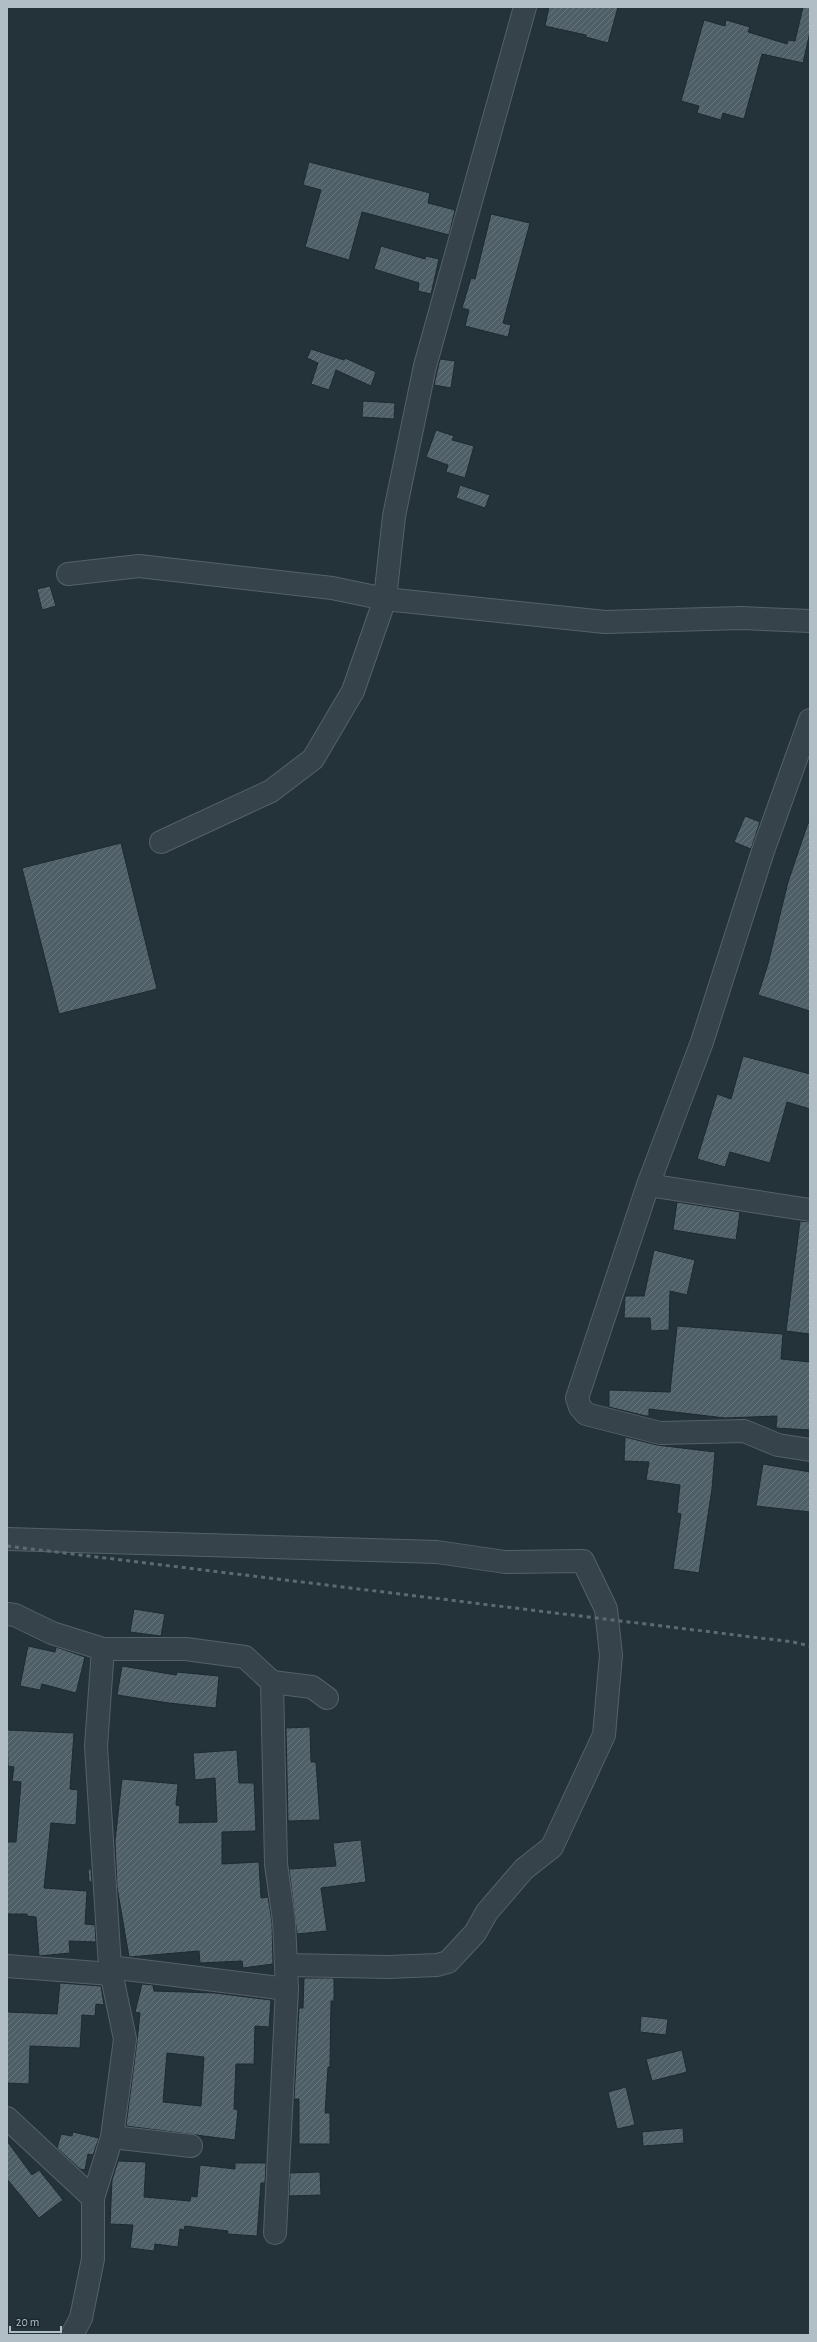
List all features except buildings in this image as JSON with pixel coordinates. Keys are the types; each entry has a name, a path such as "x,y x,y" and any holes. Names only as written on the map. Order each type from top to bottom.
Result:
{"street":[{"path":"161,842 271,791 313,759 353,691 385,598 394,516 425,366 525,7"},
{"path":"68,574 139,566 332,588 385,598 605,622 741,618 810,620"},
{"path":"810,720 763,851 702,1042 648,1185 577,1398 580,1407 586,1414 660,1433 744,1431 778,1445 810,1450"},
{"path":"648,1185 810,1210"},
{"path":"7,1539 437,1552 505,1562 583,1560 606,1609 611,1655 604,1735 552,1847 524,1869 487,1912 476,1933 448,1962 388,1967 286,1964"},
{"path":"7,1614 15,1615 52,1633 102,1649 186,1648 244,1657 272,1682 312,1687 327,1698"},
{"path":"72,2335 81,2318 93,2259 93,2198 112,2137 125,2039 110,1970 96,1746 102,1649"},
{"path":"272,1682 276,1864 284,1921 287,1989 274,2233"},
{"path":"7,1966 110,1970 287,1989"},
{"path":"7,2118 93,2198"},
{"path":"112,2137 190,2146"}],"railway":[{"path":"7,1546 793,1642 810,1646"}]}
